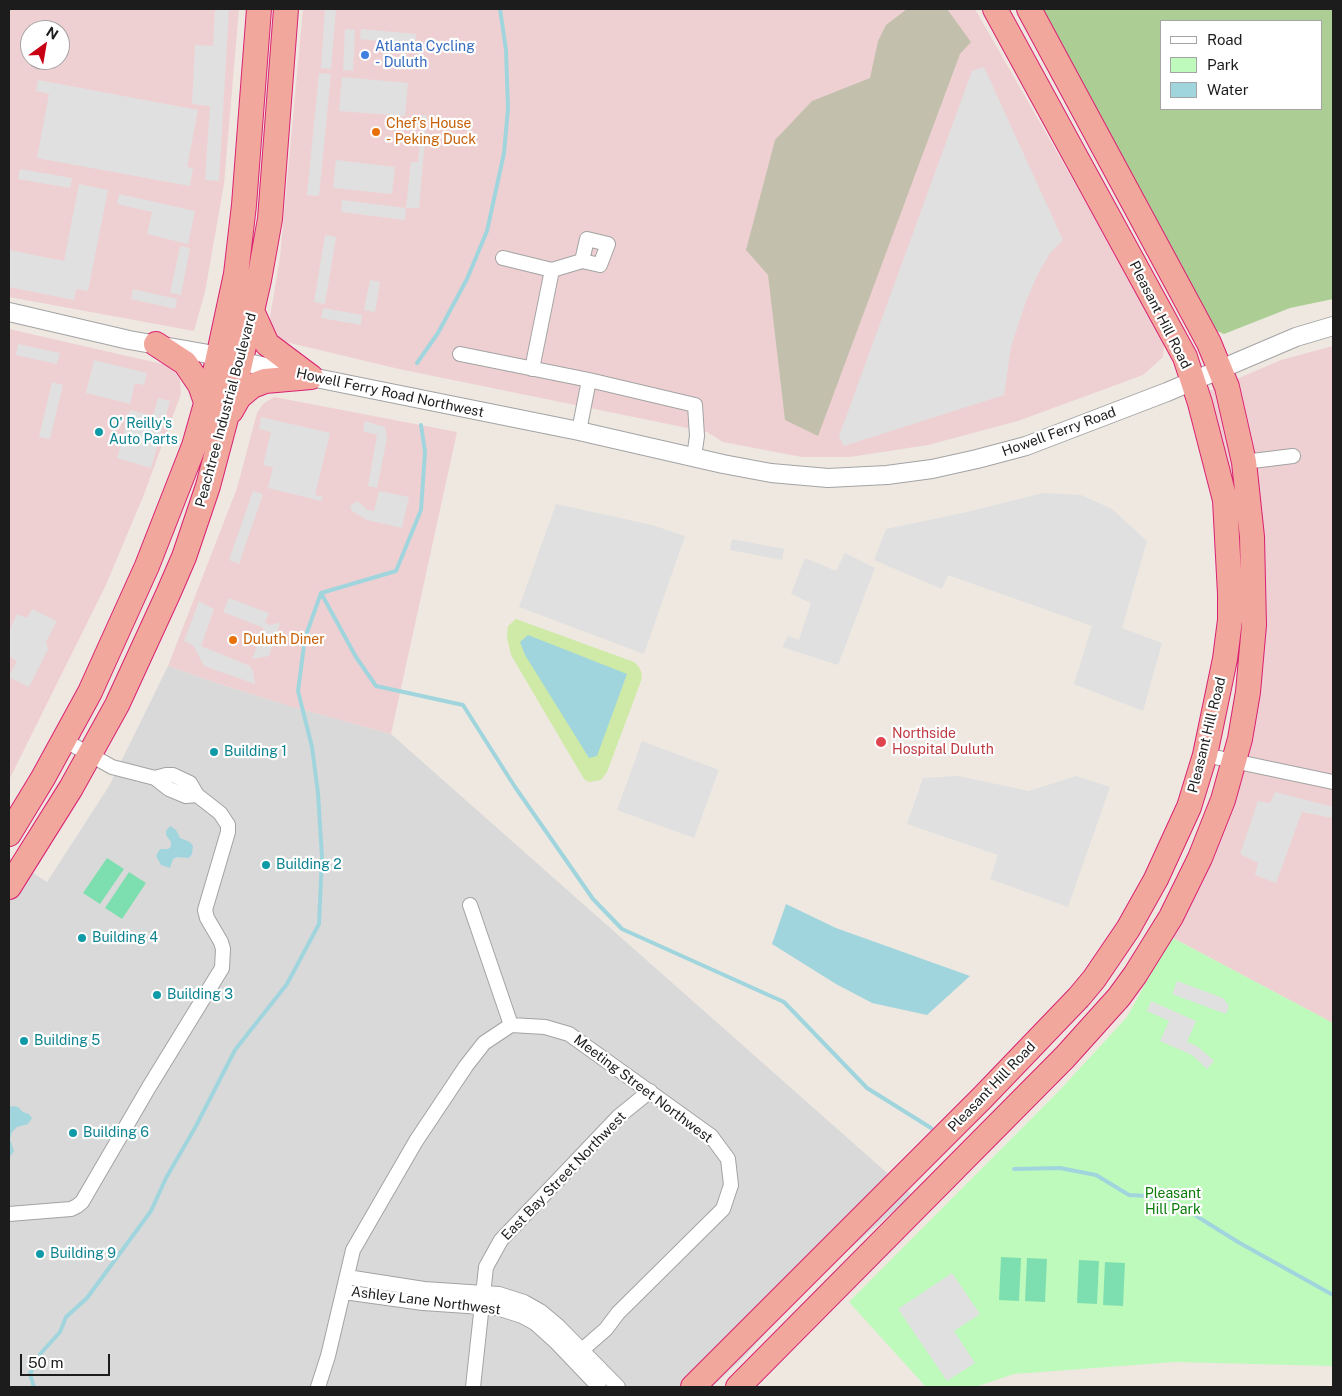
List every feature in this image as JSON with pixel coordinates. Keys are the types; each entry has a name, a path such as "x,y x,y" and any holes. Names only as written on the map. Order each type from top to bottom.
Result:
{"highway":[{"name":"Peachtree Industrial Boulevard","path":"9,887 90,755 117,705 146,645 184,556 208,486 227,418 229,358 244,205 259,9"},
{"name":"Peachtree Industrial Boulevard","path":"9,834 64,740 111,647 147,566 194,446 206,402 252,311 270,219 286,9"},
{"name":"Pleasant Hill Road","path":"693,1387 983,1097 1094,979 1128,929 1156,880 1189,807 1205,755 1225,659 1230,620 1230,574 1225,500 1193,380 1185,357 995,9"},
{"name":"Pleasant Hill Road","path":"738,1387 1065,1058 1119,997 1171,917 1196,866 1223,800 1234,760 1248,692 1254,625 1252,537 1244,462 1227,388 1194,315 1029,9"},
{"path":"252,311 267,344 310,377"},
{"path":"156,344 185,363 200,385 206,402"},
{"path":"227,418 240,397 252,386 265,381 310,377"}],"street":[{"path":"503,258 552,270 582,261"},
{"path":"532,369 552,270"},
{"name":"Howell Ferry Road Northwest","path":"9,312 771,473"},
{"name":"Howell Ferry Road","path":"771,473 828,478 887,475 950,465 1026,446 1296,337 1333,326"},
{"path":"460,354 589,380 695,405 697,436 694,457"},
{"path":"579,431 589,380"},
{"path":"1244,462 1293,456"},
{"path":"9,1214 70,1208 82,1202 222,968 224,958 221,942 207,918 205,910 228,832 228,824 220,813 197,795 190,783 173,775 155,778 112,767 64,740"},
{"path":"1205,755 1333,782"},
{"path":"318,1387 344,1292 353,1250 416,1141 466,1066 484,1043 511,1024 470,905"},
{"name":"Meeting Street Northwest","path":"511,1024 546,1027 569,1034 711,1136 728,1160 731,1185 723,1209 582,1350"},
{"name":"East Bay Street Northwest","path":"473,1387 486,1267 501,1240 618,1117 650,1091"},
{"name":"Ashley Lane Northwest","path":"347,1277 482,1300 522,1316 535,1324 561,1347 599,1387"},
{"name":"Ashley Lane Northwest","path":"344,1292 423,1302 482,1300 506,1296 524,1302 540,1311 558,1326 618,1387"}],"shaded area":[{"path":"9,9 239,9 224,184 205,292 194,331 9,297"},
{"path":"215,9 229,9 219,181 205,180 210,106 192,104 195,45 213,46"},
{"path":"303,9 975,9 1164,343 1163,357 1143,375 1018,421 928,445 850,457 802,457 723,442 707,432 399,369 286,342 275,335 269,323 280,257"},
{"path":"325,9 336,9 331,69 321,68"},
{"path":"907,9 947,9 971,42 960,54 818,436 785,420 768,275 746,250 775,140 812,101 870,78 878,41 886,25"},
{"path":"345,29 355,30 353,71 343,70"},
{"path":"361,29 416,34 415,45 360,39"},
{"path":"984,67 1063,240 1050,253 1026,301 1011,347 1004,395 844,446 839,436 972,71"},
{"path":"319,73 331,74 319,196 307,195"},
{"path":"342,77 408,83 405,116 339,111"},
{"path":"38,80 198,110 187,167 193,168 190,186 37,158 49,94 36,91"},
{"path":"423,115 427,116 419,208 406,208 411,162 418,162"},
{"path":"336,160 395,167 392,194 333,188"},
{"path":"20,169 72,178 70,188 18,179"},
{"path":"79,184 108,190 88,291 76,289 74,300 9,287 9,250 64,261"},
{"path":"119,194 195,211 188,244 147,234 152,212 117,204"},
{"path":"342,200 406,208 405,220 341,212"},
{"path":"325,235 336,237 325,304 314,302"},
{"path":"180,246 190,248 181,295 170,293"},
{"path":"370,280 380,282 375,312 364,310"},
{"path":"133,289 177,299 175,309 131,299"},
{"path":"323,308 362,315 361,325 321,318"},
{"path":"9,329 171,366 180,380 181,394 143,497 105,587 9,780"},
{"path":"18,344 60,353 57,364 16,355"},
{"path":"1333,346 1333,1023 1171,937 1229,751 1243,640 1237,521 1204,393 1281,360"},
{"path":"94,360 147,373 144,385 135,383 130,404 86,393"},
{"path":"52,382 63,385 50,439 39,437"},
{"path":"274,397 457,432 391,734 290,706 168,666 237,488 257,413 263,404"},
{"path":"158,398 170,401 151,468 117,458 130,410 153,416"},
{"path":"261,417 330,433 315,495 323,497 321,501 268,488 273,467 263,465 271,432 259,429"},
{"path":"365,421 385,427 387,438 377,488 368,486 377,435 363,431"},
{"path":"253,491 263,494 239,564 229,560"},
{"path":"379,491 409,497 402,528 367,520 352,511 350,506 357,501 368,510 374,511"},
{"path":"1043,493 1081,495 1112,509 1147,541 1122,628 1162,643 1143,711 1074,684 1092,626 948,575 942,589 874,560 886,529 967,512"},
{"path":"556,504 652,525 685,536 644,654 519,607"},
{"path":"732,539 784,549 782,560 730,550"},
{"path":"845,553 875,568 838,665 782,647 788,636 799,640 811,603 791,594 805,558 836,571"},
{"path":"229,598 269,613 265,622 269,625 280,623 269,656 252,659 264,628 223,612"},
{"path":"199,601 214,609 201,646 250,666 253,671 255,684 204,666 193,645 184,641"},
{"path":"32,609 57,621 46,642 48,649 29,687 9,677 17,661 9,656 9,631 17,614 27,618"},
{"path":"168,666 290,706 391,734 912,1195 815,1279 744,1357 712,1387 9,1387 9,857 47,882 109,786"},
{"path":"642,741 719,770 694,838 617,810"},
{"path":"958,776 1029,791 1076,776 1110,787 1068,907 990,879 998,855 907,824 923,778"},
{"path":"1275,792 1333,807 1333,818 1302,812 1276,883 1255,875 1258,863 1240,854 1258,801 1270,803"},
{"path":"1177,981 1223,998 1229,1006 1226,1014 1172,994"},
{"path":"1151,1001 1196,1021 1187,1042 1197,1046 1214,1061 1207,1069 1192,1055 1160,1041 1169,1021 1147,1011"},
{"path":"952,1273 980,1314 954,1331 975,1363 947,1381 898,1309"}],"green space":[{"path":"1040,9 1333,9 1333,299 1290,308 1224,334 1208,327"},
{"path":"516,619 634,662 639,667 642,674 641,681 607,772 601,780 589,782 584,779 511,655 507,637 508,626"},
{"path":"107,858 124,869 100,904 83,893"},
{"path":"129,872 146,883 122,919 105,908"},
{"name":"Pleasant Hill Park","path":"1171,937 1333,1023 1333,1366 1175,1362 1014,1374 975,1387 926,1387 849,1302 1059,1091 1127,1017"},
{"path":"1001,1257 1021,1258 1019,1301 999,1300"},
{"path":"1027,1258 1047,1259 1045,1302 1025,1301"},
{"path":"1079,1260 1099,1261 1097,1304 1077,1303"},
{"path":"1105,1262 1125,1263 1123,1306 1103,1305"}],"water":[{"path":"528,635 627,674 597,756 589,758 525,655 520,642"},
{"path":"170,826 176,830 180,838 190,842 193,846 192,854 189,858 177,857 173,859 170,868 161,865 156,856 160,849 171,847 171,842 166,835 166,831"},
{"path":"786,904 836,928 970,976 927,1015 872,1003 836,984 772,944"},
{"path":"12,1106 18,1107 32,1118 28,1124 17,1127 12,1132 10,1139 14,1151 9,1158 9,1108"}],"waterway":[{"path":"417,363 438,333 467,279 487,231 504,153 508,109 506,50 500,9"},
{"path":"321,593 396,571 421,510 425,452 421,425"},
{"path":"321,593 356,657 376,686 463,705 515,787 593,899 622,929 784,1002 867,1088 931,1128"},
{"path":"34,1387 30,1374 41,1353 60,1332 66,1317 87,1298 151,1211 166,1178 196,1126 235,1050 287,984 319,924 322,857 318,793 312,747 298,691 305,638 321,593"},
{"path":"1014,1169 1060,1168 1096,1175 1129,1195 1166,1197 1238,1242 1333,1295"}],"place":[{"name":"Atlanta Cycling - Duluth","path":"365,55"},
{"name":"Chef's House - Peking Duck","path":"376,132"},
{"name":"O' Reilly's Auto Parts","path":"99,432"},
{"name":"Duluth Diner","path":"233,640"},
{"name":"Northside Hospital Duluth","path":"881,742"},
{"name":"Building 1","path":"214,752"},
{"name":"Building 2","path":"266,865"},
{"name":"Building 4","path":"82,938"},
{"name":"Building 3","path":"157,995"},
{"name":"Building 5","path":"24,1041"},
{"name":"Building 6","path":"73,1133"},
{"name":"Building 9","path":"40,1254"}]}
